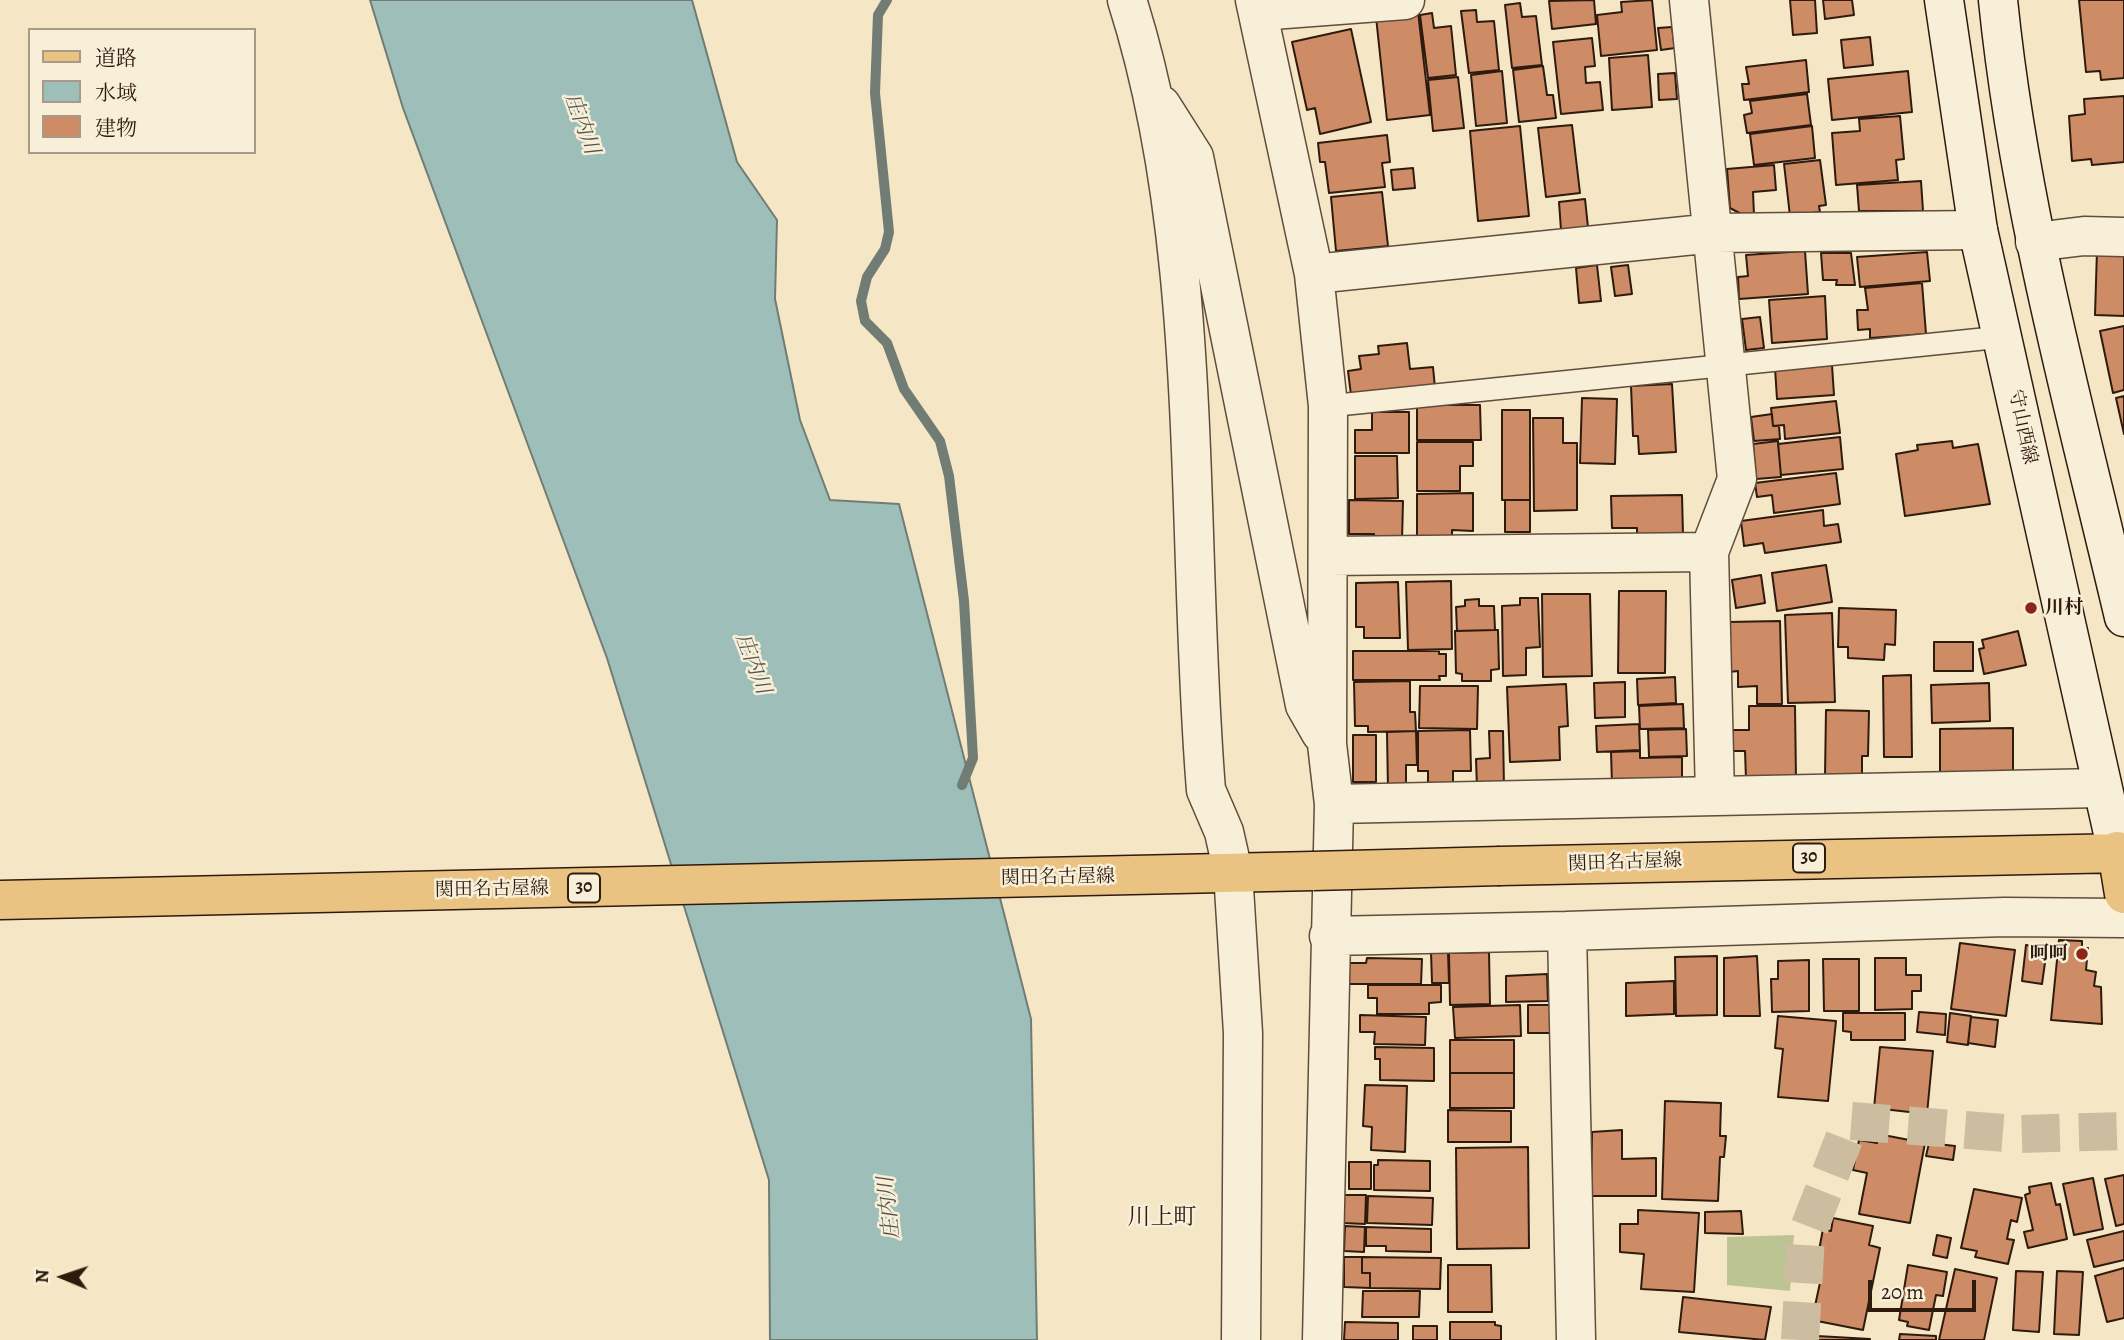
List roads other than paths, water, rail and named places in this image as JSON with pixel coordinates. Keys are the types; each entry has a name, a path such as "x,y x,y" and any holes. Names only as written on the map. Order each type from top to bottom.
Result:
{"main road":[{"name":"関田名古屋線","path":"0,901 2120,852"},
{"path":"2120,852 2124,894"}],"street":[{"path":"1127,0 1151,89 1172,207 1185,354 1206,790 1224,832 1233,872 1243,1033 1241,1340"},
{"path":"1322,1340 1334,804 1328,744 1328,406 1314,274 1257,6 1405,0"},
{"path":"1689,0 1737,479 1709,552 1715,796"},
{"name":"守山西線","path":"1944,0 1978,230 2100,788 2120,852"},
{"path":"1998,0 2006,81 2035,242 2124,617"},
{"path":"1151,89 1194,157 1305,705 1328,744"},
{"path":"1314,274 1714,233 1978,230"},
{"path":"2035,242 2084,236 2124,237"},
{"path":"1329,556 1709,552"},
{"path":"1334,804 2100,788"},
{"path":"1329,936 2004,917 2124,918"},
{"path":"1567,931 1576,1340"}],"lane":[{"path":"1328,406 2002,337"}],"water":[{"name":"庄内川","path":"370,0 692,0 737,162 777,220 775,299 800,420 830,500 899,504 1031,1019 1037,1340 770,1340 769,1180 607,658 403,108"}],"waterway":[{"path":"887,0 878,15 875,93 889,232 885,249 867,277 861,301 865,321 887,343 904,389 940,441 949,476 964,601 973,758 962,785"}],"tunnel":[{"path":"1800,1340 1806,1236 1851,1121 2018,1134 2124,1131"}],"place":[{"name":"川村","path":"2031,608"},
{"name":"呵呵","path":"2082,954"}],"district":[{"name":"川上町","path":"1162,1218"}]}
